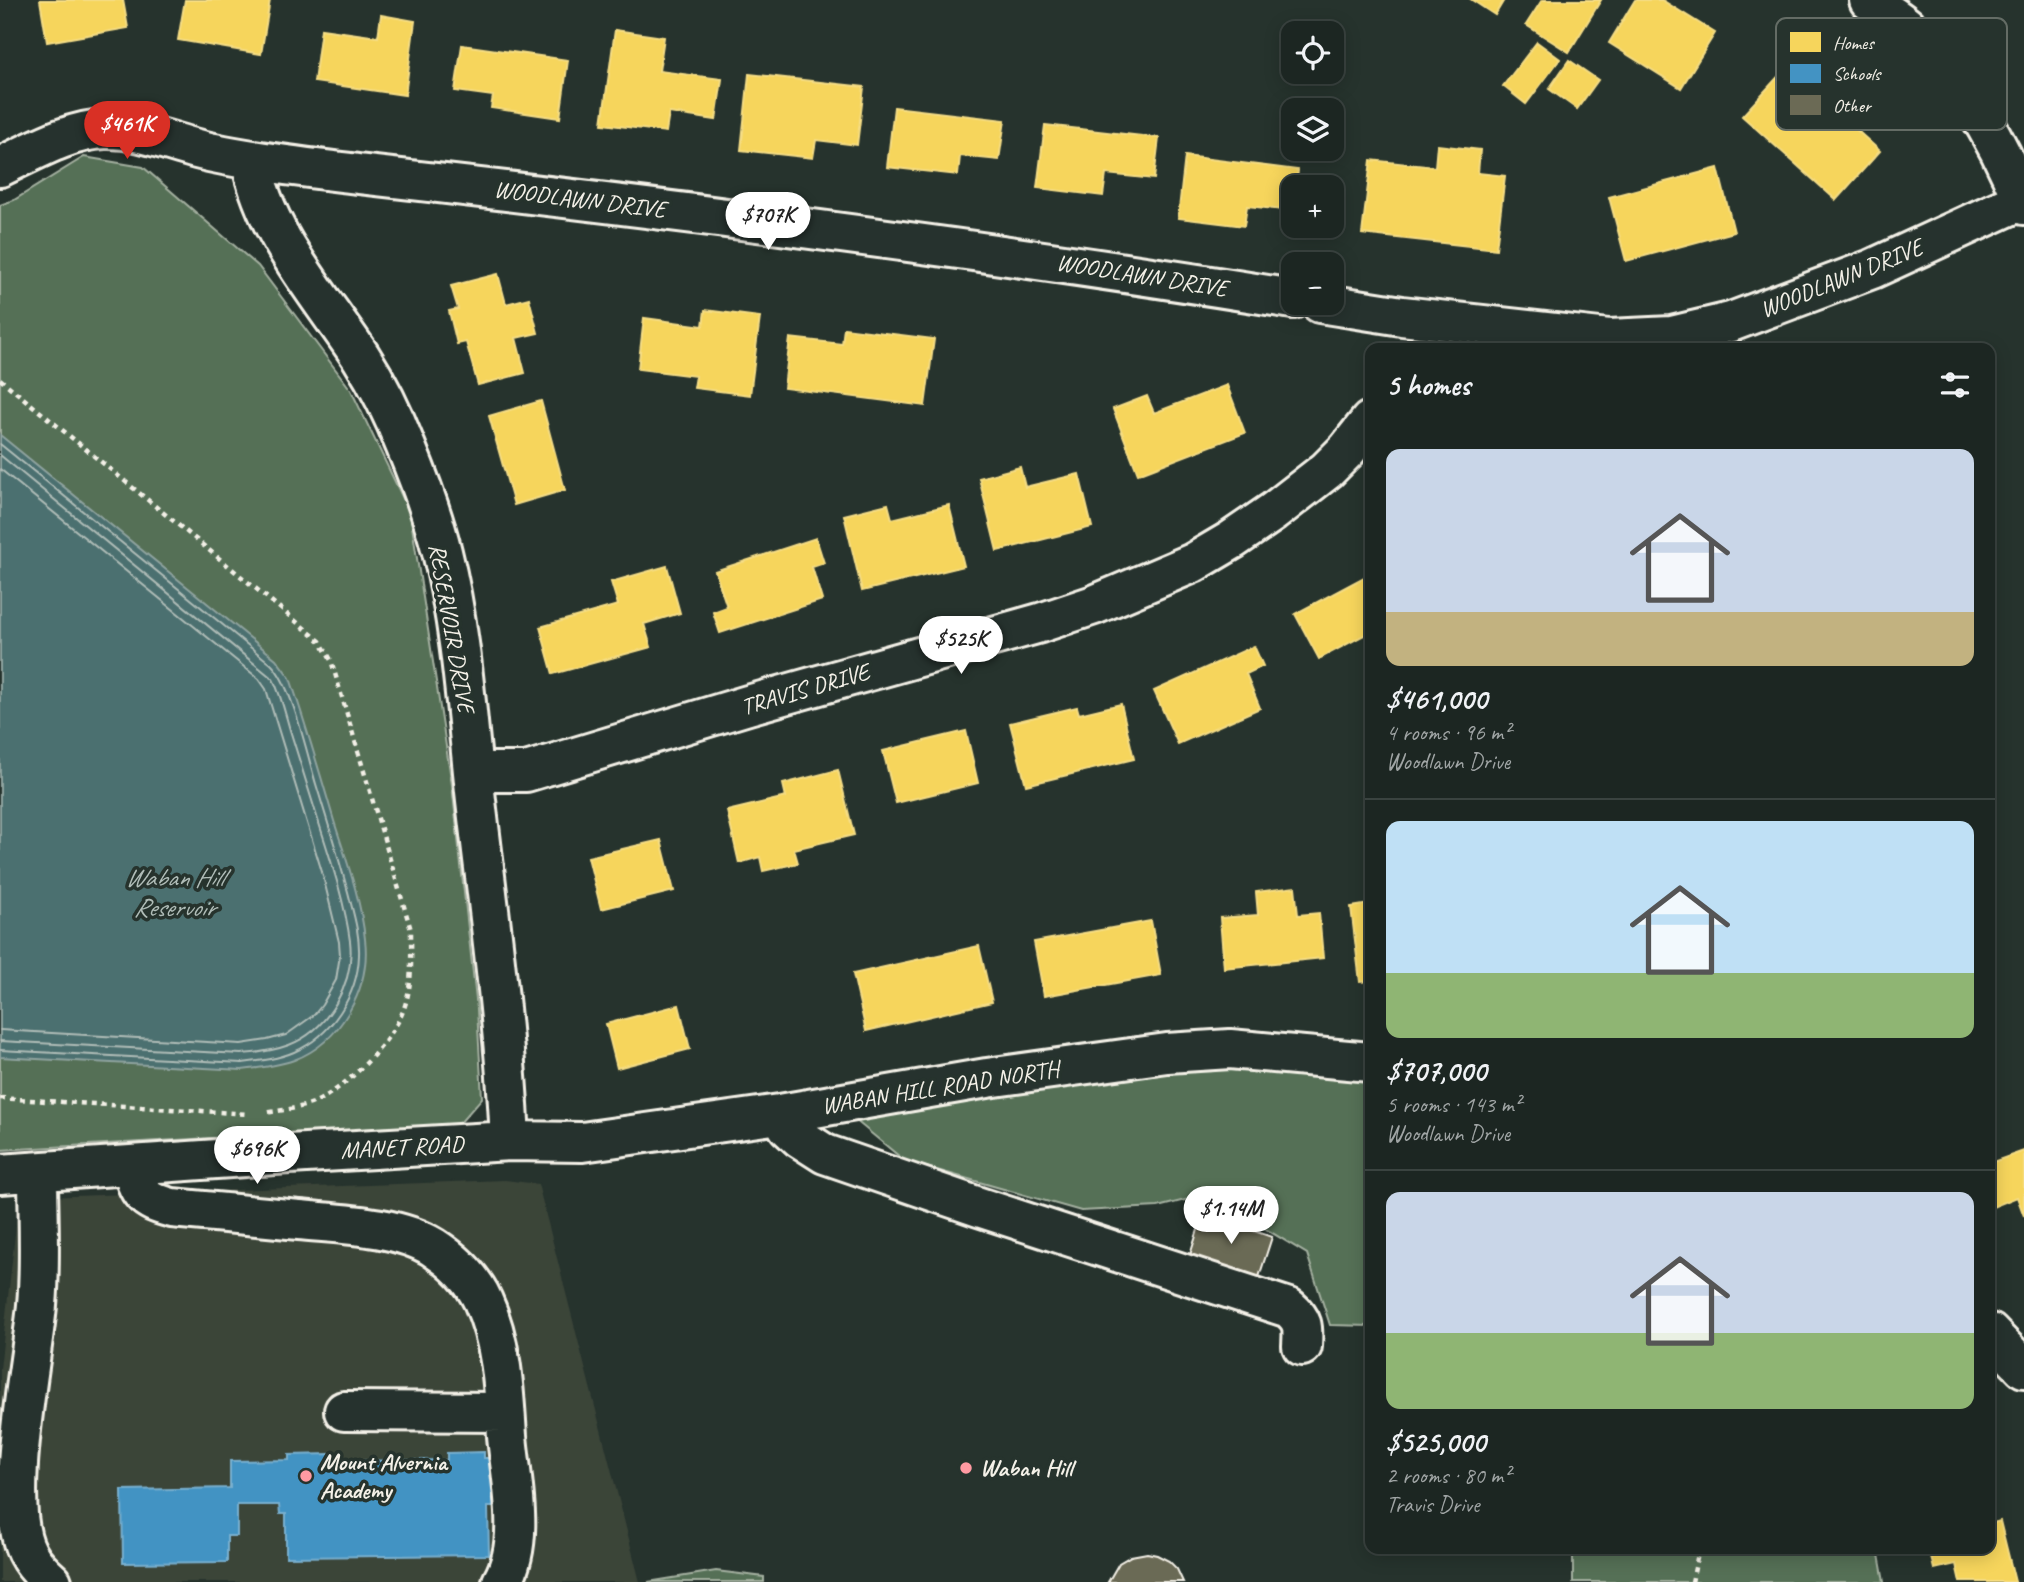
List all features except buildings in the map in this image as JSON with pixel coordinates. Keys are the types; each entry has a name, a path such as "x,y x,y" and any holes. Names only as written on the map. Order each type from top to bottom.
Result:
{"street":[{"path":"1869,0 1894,18"},
{"name":"WOODLAWN DRIVE","path":"0,167 83,132 102,129 138,133 183,146 251,160 649,206 1063,262 1281,297"},
{"path":"1988,130 2023,202"},
{"name":"RESERVOIR DRIVE","path":"251,160 255,183 295,261 384,396 425,496 442,553 460,652 501,1011 510,1141"},
{"name":"WOODLAWN DRIVE","path":"1344,312 1400,332 1609,339 1672,336 1731,321 1871,270 2023,202"},
{"name":"TRAVIS DRIVE","path":"473,772 526,772 1094,605 1193,563 1232,540 1327,470 1365,427"},
{"name":"WABAN HILL ROAD NORTH","path":"510,1141 582,1142 780,1114 1000,1076 1167,1054 1230,1049 1365,1062"},
{"path":"780,1114 788,1128 825,1154 1289,1308 1300,1317 1303,1329 1302,1346"},
{"name":"MANET ROAD","path":"0,1174 510,1141"},
{"path":"131,1165 140,1194 162,1206 350,1224 383,1230 432,1246 466,1274 482,1298 499,1349 508,1452 513,1476 514,1514 509,1570 502,1582"},
{"path":"38,1172 37,1303 18,1469 18,1513 27,1553 52,1582"},
{"path":"1995,1338 2024,1368"},
{"path":"344,1411 505,1412"}],"path":[{"path":"0,379 320,641 331,660 411,930 411,963 404,1011 369,1059 337,1088 312,1103 257,1115 0,1098"},
{"path":"1692,1582 1698,1554"}],"shaded area":[{"name":"Mount Alvernia Academy","path":"505,1180 538,1184 640,1582 0,1582 0,1369 19,1198"}],"green space":[{"path":"84,157 143,167 258,266 351,390 410,513 452,785 477,1009 482,1098 459,1124 0,1150 0,205 14,200"},
{"path":"1186,1066 1365,1076 1365,1326 1330,1325 1307,1254 1208,1194 1158,1207 1081,1211 905,1161 855,1120"},
{"path":"1573,1554 1879,1554 1884,1582 1573,1582"},
{"path":"716,1571 764,1577 764,1582 648,1582"}],"water":[{"name":"Waban Hill Reservoir","path":"0,435 276,659 290,678 357,894 365,939 366,958 358,994 339,1027 311,1052 275,1065 242,1070 0,1057"}],"place":[{"name":"Waban Hill","path":"966,1468"},
{"name":"Mount Alvernia Academy","path":"306,1476"}]}
